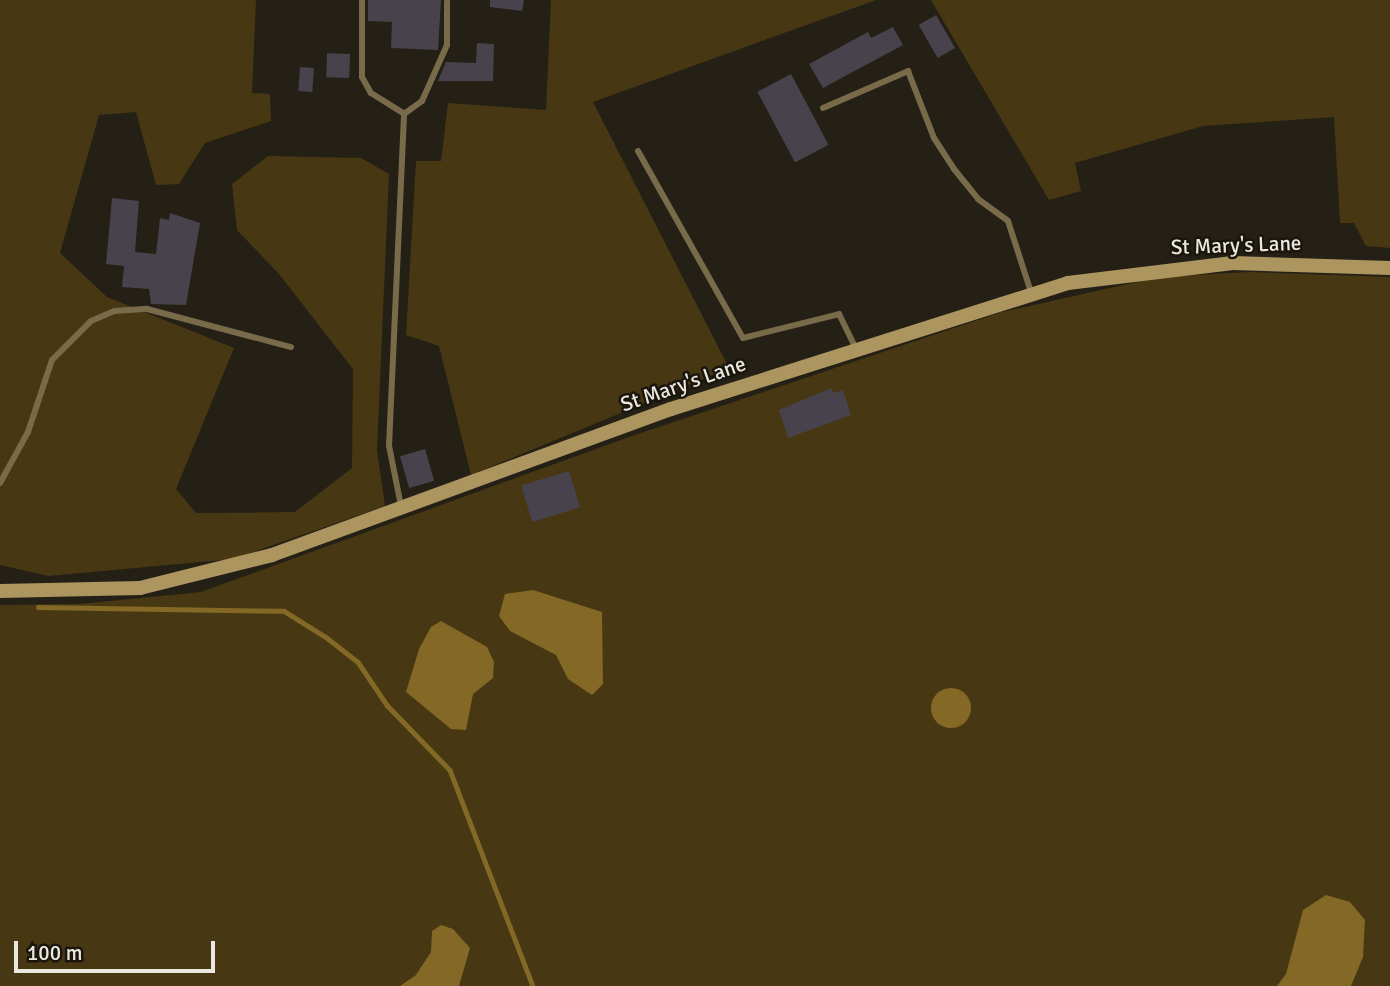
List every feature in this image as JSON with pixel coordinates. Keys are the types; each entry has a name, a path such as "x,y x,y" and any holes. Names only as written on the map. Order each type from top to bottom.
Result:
{"main road":[{"name":"St Mary's Lane","path":"0,591 80,593 197,577 402,511 671,409 1031,292 1124,273 1233,263 1390,268"}],"lane":[{"path":"362,0 362,77 372,93 404,114"},
{"path":"404,114 422,102 447,45 447,0"},
{"path":"823,108 908,71 934,138 954,169 978,199 1008,221 1031,292"},
{"path":"402,511 389,446 404,114"},
{"path":"638,151 743,338 839,314 856,349"},
{"path":"0,482 28,432 52,360 91,321 115,311 148,309 291,347"}],"shaded area":[{"path":"0,0 256,0 252,93 270,94 271,121 205,143 179,184 156,185 136,112 99,115 60,253 107,297 234,348 176,489 196,513 295,512 352,468 353,369 279,274 237,230 232,184 268,156 361,158 389,174 377,450 385,506 233,559 48,576 0,565"},
{"path":"551,0 876,0 593,102 729,368 471,475 439,346 406,335 416,161 441,161 448,103 546,110"},
{"path":"931,0 1390,0 1390,248 1366,246 1354,223 1340,223 1334,117 1203,126 1075,163 1081,191 1049,200"},
{"path":"1248,272 1390,277 1390,986 0,986 0,605 79,604 201,592 629,437 1002,312 1159,277"},
{"path":"533,590 602,612 603,684 592,695 568,679 556,655 510,631 499,616 505,594"},
{"path":"441,621 487,647 494,662 493,678 473,694 466,730 451,729 406,692 419,649 431,627"},
{"path":"951,688 965,694 971,708 965,722 951,728 937,722 931,708 937,694"},
{"path":"1326,895 1350,902 1365,920 1363,957 1351,986 1277,986 1286,974 1303,910"},
{"path":"441,925 453,929 470,948 459,986 400,986 416,975 431,952 432,931"}],"building":[{"path":"368,0 441,0 438,50 391,48 392,22 368,21"},
{"path":"490,0 524,0 522,11 490,7"},
{"path":"936,15 955,48 938,58 919,25"},
{"path":"893,27 903,45 823,88 809,64 868,32 871,38"},
{"path":"477,43 494,44 493,81 438,81 446,62 476,63"},
{"path":"327,53 350,54 349,78 326,77"},
{"path":"300,67 314,68 312,92 298,91"},
{"path":"791,74 829,145 795,162 757,92"},
{"path":"112,198 139,201 135,252 156,254 160,218 169,220 170,213 200,223 186,305 151,304 149,289 122,287 124,266 106,264"},
{"path":"831,388 833,393 843,390 851,415 788,438 779,410"},
{"path":"425,449 434,481 409,488 400,456"},
{"path":"569,471 580,507 532,522 521,486"}],"waterway":[{"path":"38,607 284,611 326,637 358,662 387,705 450,770 533,986"}]}
